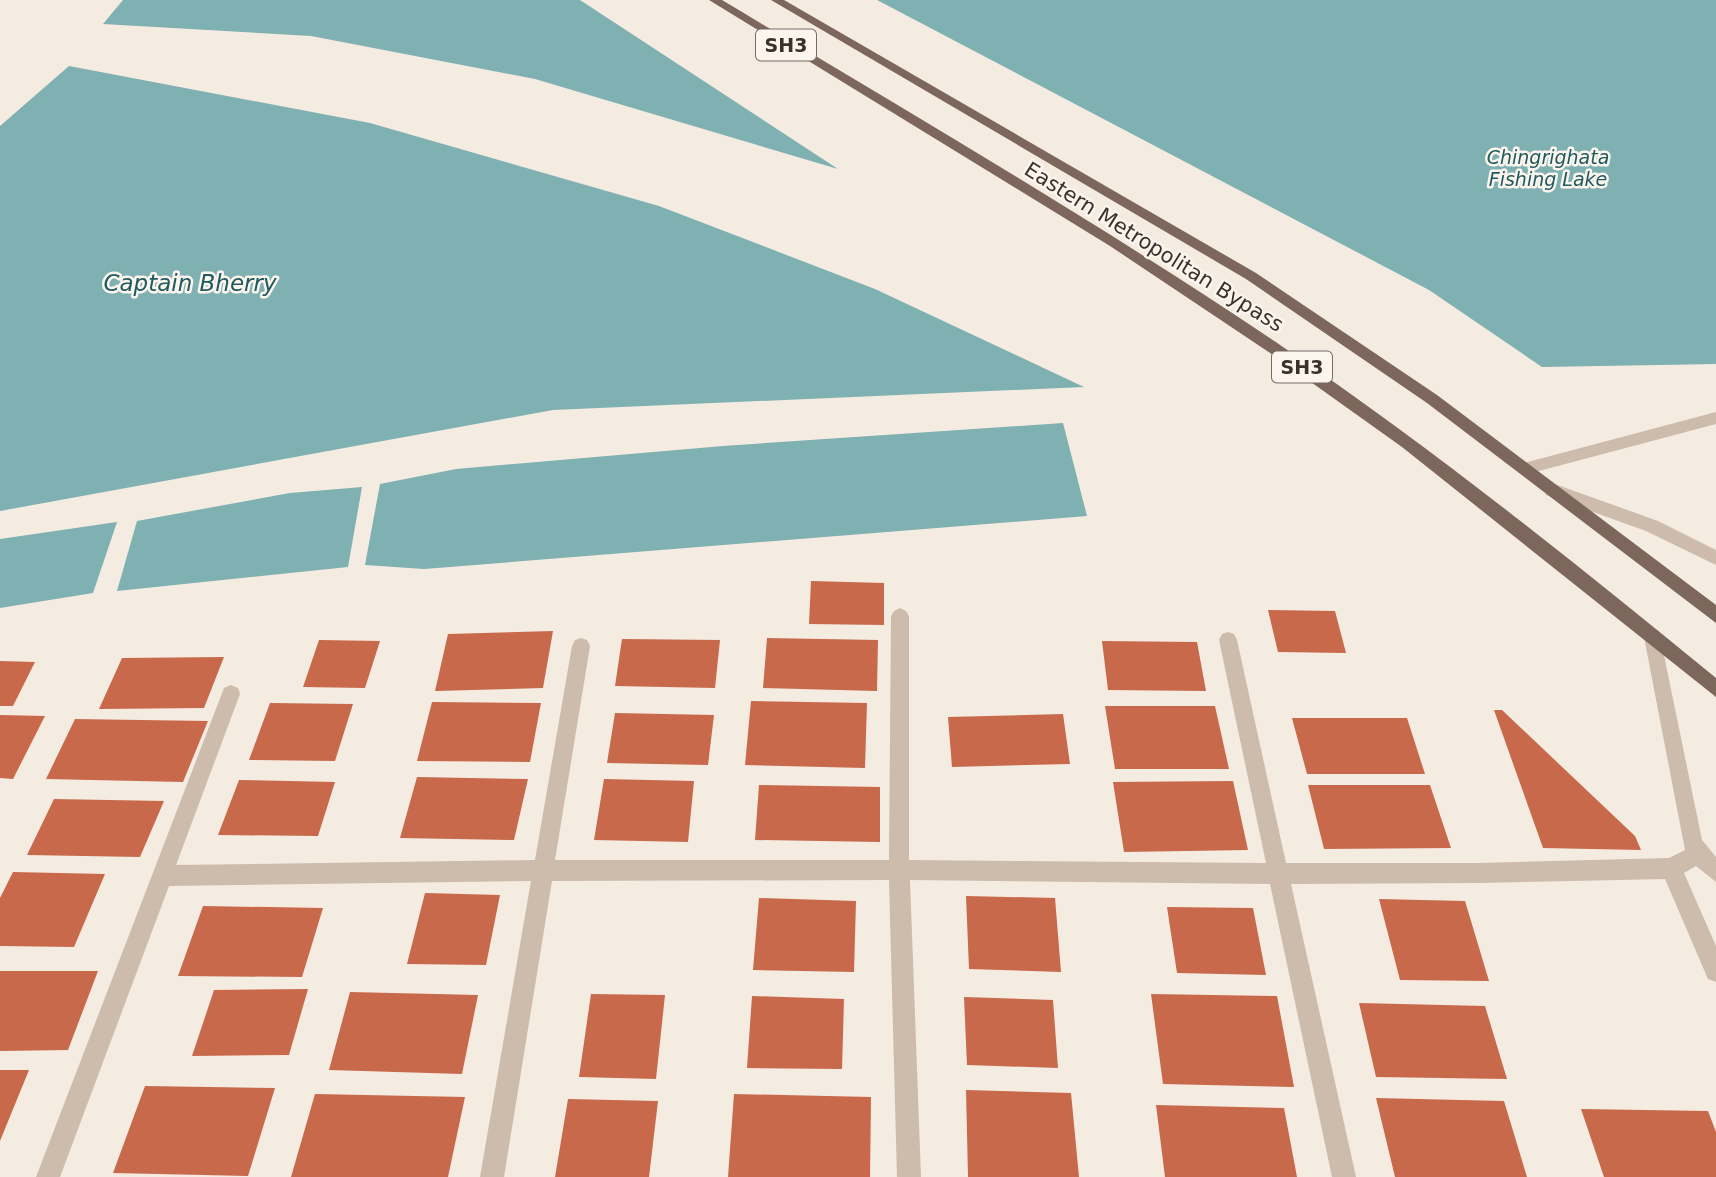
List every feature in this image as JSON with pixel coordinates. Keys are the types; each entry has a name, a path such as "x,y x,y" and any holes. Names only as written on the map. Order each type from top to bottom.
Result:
{"main road":[{"name":"Eastern Metropolitan Bypass","path":"714,0 1213,306 1408,443 1716,689"},
{"name":"Eastern Metropolitan Bypass","path":"776,0 1251,276 1432,399 1716,615"}],"street":[{"path":"1524,469 1716,418"},
{"path":"1552,490 1652,526 1716,558"},
{"path":"900,616 899,870 909,1177"},
{"path":"1653,637 1692,842 1698,854 1716,872"},
{"path":"1228,640 1343,1177"},
{"path":"492,1177 581,646"},
{"path":"48,1177 231,694"},
{"path":"163,876 544,870 899,870 1278,875 1671,867 1698,854"},
{"path":"1671,867 1716,971"}],"water":[{"path":"123,0 580,0 838,169 535,79 311,36 103,24"},
{"name":"Chingrighata Fishing Lake","path":"877,0 1716,0 1716,364 1542,367 1429,290"},
{"name":"Captain Bherry","path":"69,66 370,123 659,206 875,289 1084,387 553,410 0,511 0,126"},
{"path":"1063,423 1087,516 424,569 365,565 380,484 456,469 723,446"},
{"path":"362,487 348,567 117,591 137,521 290,493"},
{"path":"117,522 93,593 0,608 0,539"}],"building":[{"path":"811,581 884,583 884,625 809,624"},
{"path":"1268,610 1335,611 1346,653 1278,652"},
{"path":"553,631 543,688 435,691 448,634"},
{"path":"767,638 878,640 877,691 763,688"},
{"path":"622,639 720,640 715,688 615,686"},
{"path":"319,640 380,641 365,688 303,687"},
{"path":"1102,641 1197,642 1206,691 1108,690"},
{"path":"224,657 204,708 99,709 122,658"},
{"path":"0,661 35,662 13,706 0,706"},
{"path":"751,701 867,703 865,768 745,765"},
{"path":"432,702 541,703 530,762 417,761"},
{"path":"270,703 353,704 335,761 249,760"},
{"path":"1105,706 1215,706 1229,769 1115,769"},
{"path":"1494,710 1502,710 1635,836 1641,850 1543,848"},
{"path":"615,713 714,715 708,765 607,763"},
{"path":"1063,714 1070,764 952,767 948,717"},
{"path":"0,715 45,716 13,779 0,778"},
{"path":"1292,718 1407,718 1425,774 1307,774"},
{"path":"75,719 208,721 183,782 46,779"},
{"path":"417,777 528,779 514,840 400,838"},
{"path":"604,779 694,781 688,842 594,840"},
{"path":"239,780 335,782 318,836 218,835"},
{"path":"1233,781 1248,850 1124,852 1113,782"},
{"path":"759,785 880,787 880,842 755,840"},
{"path":"1308,785 1430,785 1451,848 1324,849"},
{"path":"54,799 164,801 140,857 27,855"},
{"path":"13,872 105,874 74,947 0,946 0,898"},
{"path":"425,893 500,895 486,965 407,964"},
{"path":"966,896 1055,898 1061,972 969,969"},
{"path":"759,898 856,901 854,972 753,970"},
{"path":"1379,899 1465,901 1489,981 1400,980"},
{"path":"203,906 323,908 302,977 178,976"},
{"path":"1167,907 1253,908 1266,975 1177,973"},
{"path":"0,971 98,971 68,1050 0,1051"},
{"path":"308,989 289,1055 192,1056 214,990"},
{"path":"350,992 478,995 462,1074 329,1070"},
{"path":"591,994 665,995 656,1079 579,1077"},
{"path":"1151,994 1277,996 1294,1087 1163,1084"},
{"path":"752,996 844,999 842,1069 747,1068"},
{"path":"964,997 1053,1000 1058,1068 967,1065"},
{"path":"1359,1003 1485,1006 1507,1079 1376,1077"},
{"path":"0,1070 29,1070 0,1141"},
{"path":"145,1086 275,1088 248,1176 113,1173"},
{"path":"966,1090 1071,1093 1079,1177 968,1177"},
{"path":"315,1094 465,1097 448,1177 291,1177"},
{"path":"734,1094 871,1097 870,1177 728,1177"},
{"path":"1376,1098 1504,1101 1527,1177 1395,1177"},
{"path":"568,1099 658,1101 649,1177 555,1177"},
{"path":"1156,1105 1284,1108 1297,1177 1165,1177"},
{"path":"1581,1109 1708,1111 1716,1132 1716,1177 1604,1177"}]}
